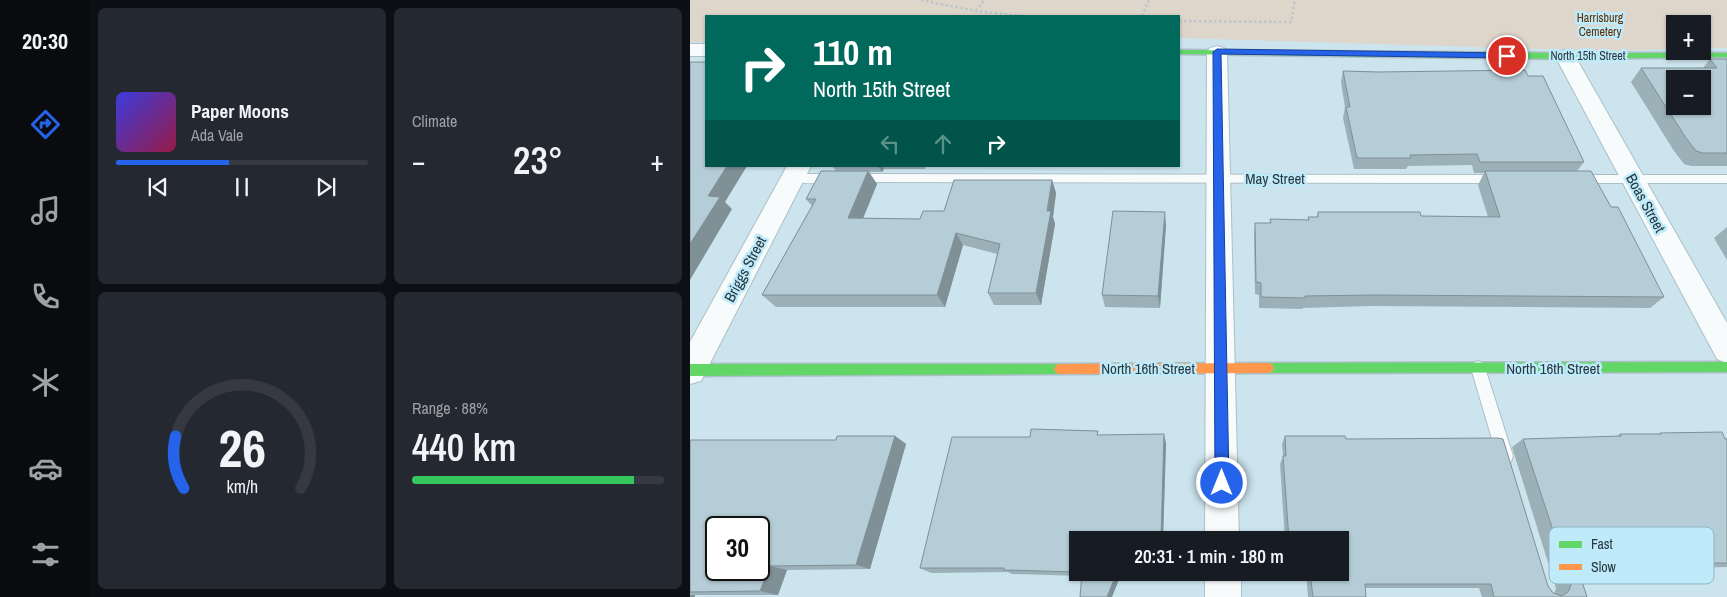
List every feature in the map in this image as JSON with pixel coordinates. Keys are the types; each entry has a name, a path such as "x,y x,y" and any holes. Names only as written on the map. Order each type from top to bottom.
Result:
{"street":[{"path":"690,50 705,50"},
{"name":"North 15th Street","path":"1180,52 1566,56 1727,54"},
{"path":"1217,52 1222,531"},
{"name":"Boas Street","path":"1566,56 1727,350"},
{"name":"Briggs Street","path":"690,370 796,172"},
{"name":"North 16th Street","path":"690,370 1727,367"},
{"path":"1223,581 1223,597"}],"lane":[{"name":"May Street","path":"796,172 1218,178 1514,179"},
{"path":"1564,179 1727,179"},
{"path":"1478,368 1509,469"}],"path":[{"path":"921,0 976,11 1013,15"},
{"path":"976,11 984,0"},
{"path":"1142,15 1149,0"},
{"path":"1180,21 1291,22 1295,0"}],"green space":[{"name":"Harrisburg Cemetery","path":"690,0 1727,0 1727,48 1711,48 1711,15 1666,15 1666,49 1609,51 1180,38 1180,15 705,15 705,42 690,42"}],"building":[{"path":"1711,59 1727,59 1727,153 1703,153 1696,151 1671,115 1711,115 1711,70 1666,70 1666,107 1641,68 1717,68"},
{"path":"690,62 705,62 705,167 726,167 708,196 720,197 690,244"},
{"path":"1525,70 1528,76 1543,76 1584,162 1480,162 1477,154 1410,155 1411,158 1357,158 1346,107 1350,107 1343,71"},
{"path":"821,171 868,171 848,218 920,219 923,211 944,211 954,180 1052,180 1047,211 1051,211 1036,293 988,293 1000,244 956,233 937,295 762,295 816,199 806,199"},
{"path":"1485,171 1591,171 1611,207 1618,207 1664,297 1375,295 1305,296 1305,298 1261,297 1261,283 1256,282 1255,223 1271,223 1270,219 1309,220 1308,217 1318,217 1318,212 1420,212 1421,216 1500,217"},
{"path":"1113,211 1165,212 1158,296 1102,295"},
{"path":"1031,429 1098,431 1097,435 1164,434 1161,531 1069,531 1069,572 1004,570 1004,568 920,568 952,437 1030,437"},
{"path":"1722,432 1725,439 1727,439 1727,563 1714,563 1714,527 1552,527 1523,439"},
{"path":"837,436 895,436 856,565 770,566 770,516 705,516 705,581 764,581 760,591 690,592 690,440 836,440"},
{"path":"1285,436 1345,436 1346,439 1503,439 1548,586 1553,593 1562,596 1568,592 1571,584 1583,584 1587,597 1494,597 1491,584 1365,584 1366,597 1313,597 1311,581 1349,581 1349,531 1288,531 1283,456 1286,456"},
{"path":"1081,581 1113,581 1107,597 1080,597"}],"traffic: fast":[{"path":"1180,52 1565,56 1727,55"},
{"path":"1268,368 1727,367"},
{"path":"690,370 1060,369"}],"traffic: slow":[{"path":"1060,369 1268,368"}],"route":[{"path":"1222,483 1217,52 1507,56"}]}
